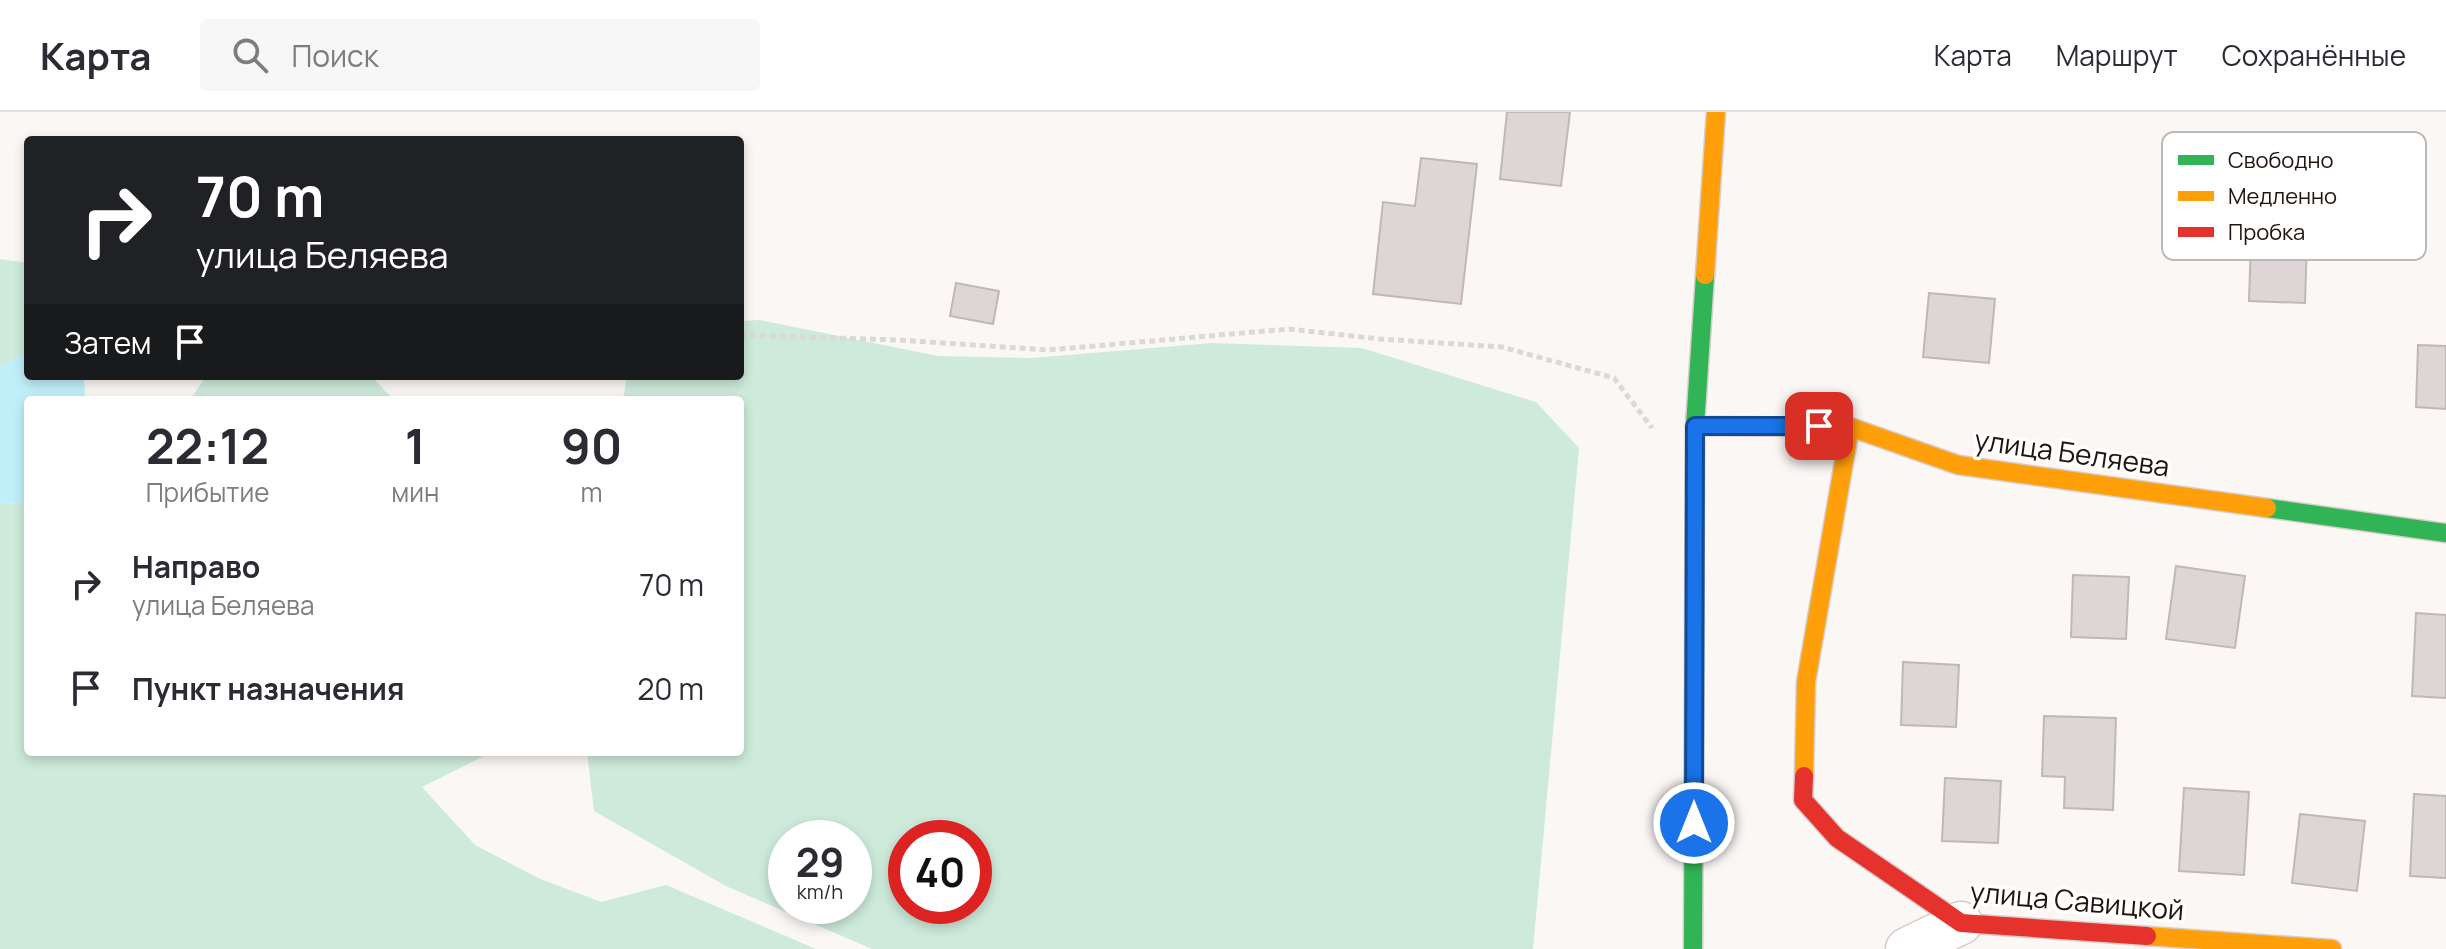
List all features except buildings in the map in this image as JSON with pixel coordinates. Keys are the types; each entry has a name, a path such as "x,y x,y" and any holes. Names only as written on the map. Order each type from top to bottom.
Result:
{"street":[{"path":"1693,949 1695,426 1716,112"},
{"name":"улица Беляева","path":"1695,426 1850,427 1958,465 2446,533"},
{"name":"улица Савицкой","path":"1850,427 1806,682 1803,800 1837,838 1961,923 2332,949"},
{"path":"1907,949 1961,923"}],"path":[{"path":"744,335 898,340 1048,350 1289,329 1502,347 1614,378 1696,487"}],"green space":[{"path":"0,259 24,262 24,353 0,367"},
{"path":"760,320 938,356 1032,358 1212,343 1362,348 1536,402 1579,448 1533,949 872,949 814,924 872,924 872,820 768,820 768,904 726,886 594,811 587,756 744,756 744,396 624,396 626,380 744,380 744,321"},
{"path":"203,380 375,380 390,396 193,396"},
{"path":"24,503 24,756 484,756 422,787 475,845 538,878 601,902 666,885 816,949 0,949 0,504"}],"water":[{"path":"24,353 24,380 84,380 85,396 24,396 24,503 0,504 0,367"}],"traffic: fast":[{"path":"1693,949 1695,426 1705,275"},
{"path":"2267,508 2446,533"}],"traffic: slow":[{"path":"1705,275 1716,112"},
{"path":"1695,426 1850,427 1958,465 2267,508"},
{"path":"1804,776 1806,682 1850,427"},
{"path":"2147,936 2332,949"}],"traffic: jam":[{"path":"1804,776 1803,800 1837,838 1961,923 2147,936"}],"route":[{"path":"1694,823 1695,426 1819,426"}]}
